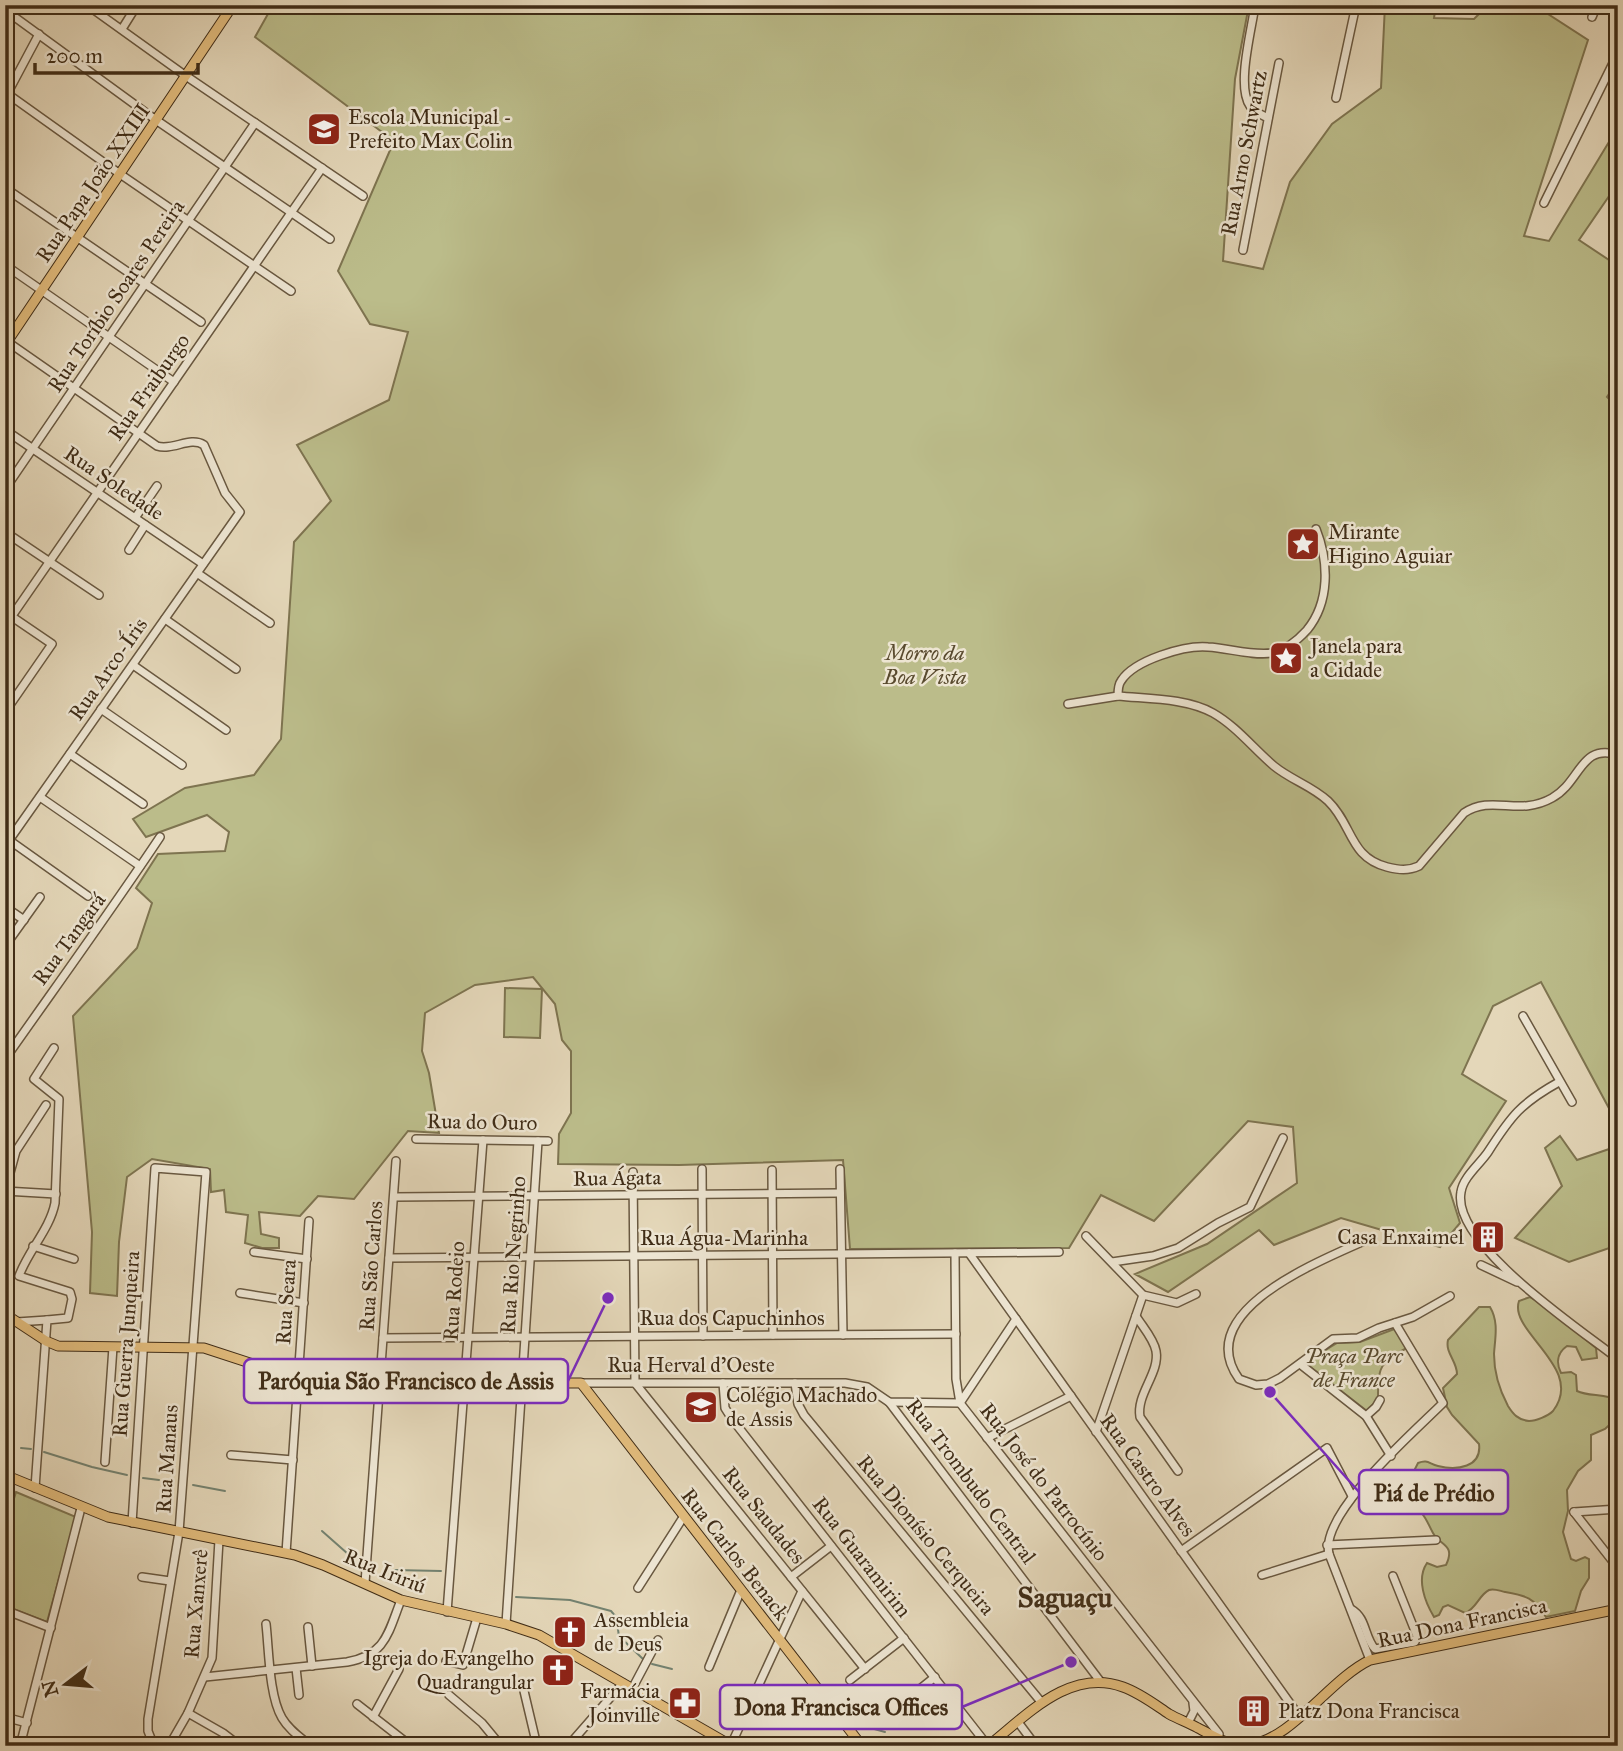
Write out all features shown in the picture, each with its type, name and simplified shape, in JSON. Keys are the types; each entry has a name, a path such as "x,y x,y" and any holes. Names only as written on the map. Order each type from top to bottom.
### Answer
{"main road":[{"name":"Rua Papa João XXIII","path":"6,342 233,5"},
{"path":"5,1314 46,1341"},
{"name":"Rua Herval d'Oeste","path":"46,1341 65,1347 193,1347 221,1352 298,1378 328,1383 581,1383"},
{"name":"Rua Carlos Benack","path":"581,1383 862,1746"},
{"name":"Rua Iririú","path":"5,1475 81,1508 132,1523 286,1553 323,1564 401,1600 506,1624 539,1635 732,1746"},
{"name":"Rua Dona Francisca","path":"1100,1681 1123,1687 1223,1741 1234,1745 1256,1744 1270,1739 1353,1670 1370,1660 1618,1609"},
{"path":"988,1746 1042,1703 1074,1685 1100,1681"}],"street":[{"path":"87,5 363,196"},
{"path":"122,29 137,5"},
{"path":"215,5 227,14"},
{"path":"1255,5 1245,75 1245,96 1251,107 1268,118"},
{"path":"1336,98 1356,5"},
{"path":"1592,17 1597,5"},
{"path":"5,10 156,120 330,239"},
{"path":"38,34 6,94 292,291"},
{"path":"1544,203 1618,52"},
{"name":"Rua Arno Schwartz","path":"1243,250 1279,63"},
{"name":"Rua Toríbio Soares Pereira","path":"5,489 255,123"},
{"name":"Rua Fraiburgo","path":"5,626 8,614 50,562 322,168"},
{"path":"5,188 201,321"},
{"path":"5,265 174,382"},
{"path":"6,342 138,434"},
{"name":"Rua Soledade","path":"5,430 203,564"},
{"name":"Rua Arco-Íris","path":"7,843 240,512 225,493 204,445 196,442 164,448 138,434"},
{"path":"135,518 157,486"},
{"path":"129,550 145,525"},
{"path":"1118,696 1121,680 1127,674 1148,660 1171,652 1206,646 1271,653 1295,642 1313,623 1324,594 1323,548 1316,530"},
{"path":"5,532 99,595"},
{"path":"197,573 270,623"},
{"path":"5,712 52,644 8,614"},
{"path":"165,619 236,669"},
{"path":"133,665 226,730"},
{"path":"1068,704 1118,696 1180,703 1213,713 1234,728 1281,771 1310,787 1329,802 1339,813 1361,853 1378,864 1397,870 1419,866 1464,813 1473,807 1482,805 1521,808 1536,805 1568,787 1590,756 1604,751 1618,755"},
{"path":"101,709 181,765"},
{"path":"70,754 143,804"},
{"path":"40,797 140,866"},
{"name":"Rua Tangará","path":"5,1059 90,936 114,907 160,837"},
{"path":"7,843 88,896"},
{"path":"5,946 40,897"},
{"path":"5,907 24,920"},
{"path":"1523,1016 1572,1102"},
{"path":"17,1322 68,1318 72,1295 19,1276 52,1214 56,1194 59,1099 34,1079 54,1048"},
{"path":"1559,1082 1516,1111 1461,1189 1463,1211 1476,1237 1493,1258 1524,1286 1618,1359"},
{"path":"46,1105 16,1151 5,1191 56,1194"},
{"path":"1112,1262 1178,1248 1250,1207 1283,1138"},
{"name":"Rua do Ouro","path":"416,1139 548,1140"},
{"name":"Rua Rodeio","path":"447,1612 483,1140"},
{"name":"Rua Rio Negrinho","path":"506,1624 538,1141"},
{"name":"Rua São Carlos","path":"365,1584 396,1161"},
{"name":"Rua Manaus","path":"154,1746 148,1731 148,1719 178,1532 206,1172 155,1168"},
{"name":"Rua Guerra Junqueira","path":"132,1523 155,1168"},
{"path":"702,1169 703,1336"},
{"path":"840,1169 843,1335"},
{"path":"772,1170 773,1335"},
{"path":"633,1172 635,1383"},
{"name":"Rua Ágata","path":"394,1197 840,1193"},
{"name":"Rua Seara","path":"286,1553 309,1221"},
{"path":"1086,1236 1143,1295 1177,1303 1196,1294"},
{"path":"1373,1237 1286,1280 1247,1308 1230,1334 1229,1350 1236,1375 1243,1382 1268,1384 1333,1339 1358,1338 1419,1314 1450,1296"},
{"path":"33,1246 74,1259"},
{"path":"254,1252 307,1259"},
{"name":"Rua Água-Marinha","path":"389,1258 1059,1252"},
{"name":"Rua José do Patrocínio","path":"954,1253 956,1379 960,1403 1223,1741"},
{"name":"Rua Castro Alves","path":"970,1253 1299,1716"},
{"path":"1481,1265 1524,1286"},
{"path":"240,1293 304,1303"},
{"path":"1097,1432 1143,1295"},
{"path":"1136,1316 1157,1354 1139,1406 1140,1417 1178,1471"},
{"path":"960,1403 1016,1319"},
{"path":"35,1488 47,1320"},
{"path":"1370,1660 1329,1554 1327,1545 1330,1531 1352,1496 1443,1402 1395,1323"},
{"name":"Rua dos Capuchinhos","path":"383,1338 956,1334"},
{"path":"106,1462 113,1347"},
{"path":"1300,1364 1366,1416 1391,1456"},
{"name":"Rua Herval d'Oeste","path":"581,1383 857,1384 875,1391 889,1402 960,1403"},
{"name":"Rua Saudades","path":"635,1383 864,1669"},
{"name":"Rua Guaramirim","path":"723,1383 725,1408 732,1419 988,1746"},
{"name":"Rua Dionísio Cerqueira","path":"795,1383 798,1404 804,1415 1042,1703"},
{"path":"987,1438 1071,1396"},
{"path":"1366,1416 1380,1400"},
{"name":"Rua Trombudo Central","path":"889,1402 1100,1681"},
{"path":"1181,1551 1327,1448 1352,1496"},
{"path":"231,1455 293,1460"},
{"path":"20,1746 81,1508"},
{"path":"1618,1510 1574,1513 1618,1568"},
{"path":"638,1588 684,1516"},
{"name":"Rua Xanxerê","path":"170,1746 205,1677 214,1647 219,1540"},
{"path":"1327,1545 1436,1540"},
{"path":"791,1577 831,1546"},
{"path":"1262,1575 1329,1554"},
{"path":"1350,1609 1361,1616 1370,1643 1375,1649 1415,1642 1417,1636 1393,1576"},
{"path":"142,1577 170,1581"},
{"path":"709,1667 741,1590"},
{"path":"732,1746 802,1591"},
{"path":"205,1677 355,1661 374,1653 385,1640 401,1600"},
{"path":"5,1609 51,1628"},
{"path":"446,1661 463,1665 477,1618"},
{"path":"266,1624 280,1714 289,1727 310,1746"},
{"path":"308,1627 312,1666"},
{"path":"850,1680 904,1638"},
{"path":"632,1689 658,1640"},
{"path":"296,1668 299,1695"},
{"path":"373,1717 399,1669"},
{"path":"880,1721 935,1677"},
{"path":"569,1745 623,1684"},
{"path":"524,1691 537,1746"},
{"path":"449,1695 482,1723 501,1746"},
{"path":"1189,1721 1194,1711 1192,1702"},
{"path":"357,1704 411,1746"},
{"path":"188,1713 223,1732 240,1746"},
{"path":"5,1717 27,1723"},
{"path":"1018,1722 1037,1746"}],"green space":[{"name":"Morro da Boa Vista","path":"273,5 1249,5 1235,79 1223,261 1263,269 1290,182 1332,124 1381,88 1385,5 1436,5 1434,18 1474,19 1488,5 1534,5 1588,40 1524,236 1549,241 1618,127 1618,183 1579,240 1618,266 1618,381 1607,397 1618,408 1618,1125 1541,982 1493,1006 1462,1074 1506,1101 1449,1188 1460,1223 1440,1247 1341,1218 1274,1245 1259,1230 1168,1292 1135,1274 1207,1244 1297,1183 1293,1127 1248,1121 1154,1221 1101,1195 1069,1248 850,1249 843,1160 679,1165 558,1164 559,1134 571,1113 571,1051 562,1040 555,1004 533,977 475,985 425,1013 422,1051 429,1073 439,1133 408,1131 354,1199 318,1196 300,1216 259,1212 261,1234 279,1238 279,1248 262,1248 245,1243 248,1215 226,1212 224,1190 211,1192 210,1169 152,1159 127,1177 119,1242 117,1296 90,1293 92,1232 73,1016 137,948 152,903 136,888 158,854 225,851 229,832 207,815 146,837 133,819 185,788 254,775 281,739 294,542 331,501 297,445 389,400 408,332 370,324 338,271 394,141 255,37"},
{"path":"505,988 542,989 540,1038 504,1037"},
{"path":"1560,1136 1577,1160 1618,1146 1618,1245 1569,1262 1515,1238 1562,1186 1545,1148"},
{"path":"1530,1297 1596,1348 1597,1358 1582,1360 1576,1347 1567,1346 1558,1358 1561,1373 1571,1372 1576,1375 1577,1391 1618,1401 1618,1417 1605,1429 1591,1435 1591,1460 1578,1471 1567,1490 1568,1511 1563,1532 1571,1559 1589,1559 1589,1578 1581,1591 1575,1611 1546,1617 1529,1598 1493,1589 1486,1592 1465,1613 1448,1605 1434,1617 1425,1598 1422,1576 1427,1563 1437,1567 1446,1565 1449,1558 1448,1549 1436,1537 1418,1510 1404,1503 1375,1502 1372,1488 1379,1482 1399,1486 1421,1462 1453,1468 1467,1466 1477,1458 1479,1444 1452,1415 1447,1407 1443,1388 1457,1374 1448,1349 1448,1340 1479,1307 1490,1307 1495,1318 1495,1368 1510,1409 1519,1418 1529,1421 1542,1418 1553,1411 1561,1395 1560,1380 1554,1365 1524,1325 1519,1313 1519,1301"},
{"name":"Praça Parc de France","path":"1397,1328 1409,1347 1382,1367 1378,1399 1367,1411 1309,1366 1311,1359 1337,1343 1360,1342"},
{"path":"16,1492 76,1517 47,1622 5,1606 5,1514 9,1515"}],"waterway":[{"path":"1615,1034 1618,1040"},
{"path":"1611,1057 1617,1054"},
{"path":"21,1448 31,1449"},
{"path":"44,1452 127,1475"},
{"path":"143,1478 159,1480"},
{"path":"193,1485 225,1491"},
{"path":"322,1531 348,1554"},
{"path":"394,1570 441,1571"},
{"path":"516,1597 570,1600 611,1611 616,1617 619,1636 644,1660"},
{"path":"652,1664 672,1669"},
{"path":"777,1707 840,1726"},
{"path":"860,1725 885,1732"}],"place":[{"name":"Escola Municipal - Prefeito Max Colin","path":"324,129"},
{"name":"Mirante Higino Aguiar","path":"1303,544"},
{"name":"Janela para a Cidade","path":"1286,658"},
{"name":"Casa Enxaimel","path":"1488,1237"},
{"name":"Paróquia São Francisco de Assis","path":"608,1298"},
{"name":"Piá de Prédio","path":"1270,1392"},
{"name":"Colégio Machado de Assis","path":"701,1407"},
{"name":"Assembleia de Deus","path":"570,1632"},
{"name":"Dona Francisca Offices","path":"1071,1662"},
{"name":"Igreja do Evangelho Quadrangular","path":"558,1670"},
{"name":"Farmácia Joinville","path":"685,1703"},
{"name":"Platz Dona Francisca","path":"1254,1711"}],"district":[{"name":"Saguaçu","path":"1065,1597"}]}
